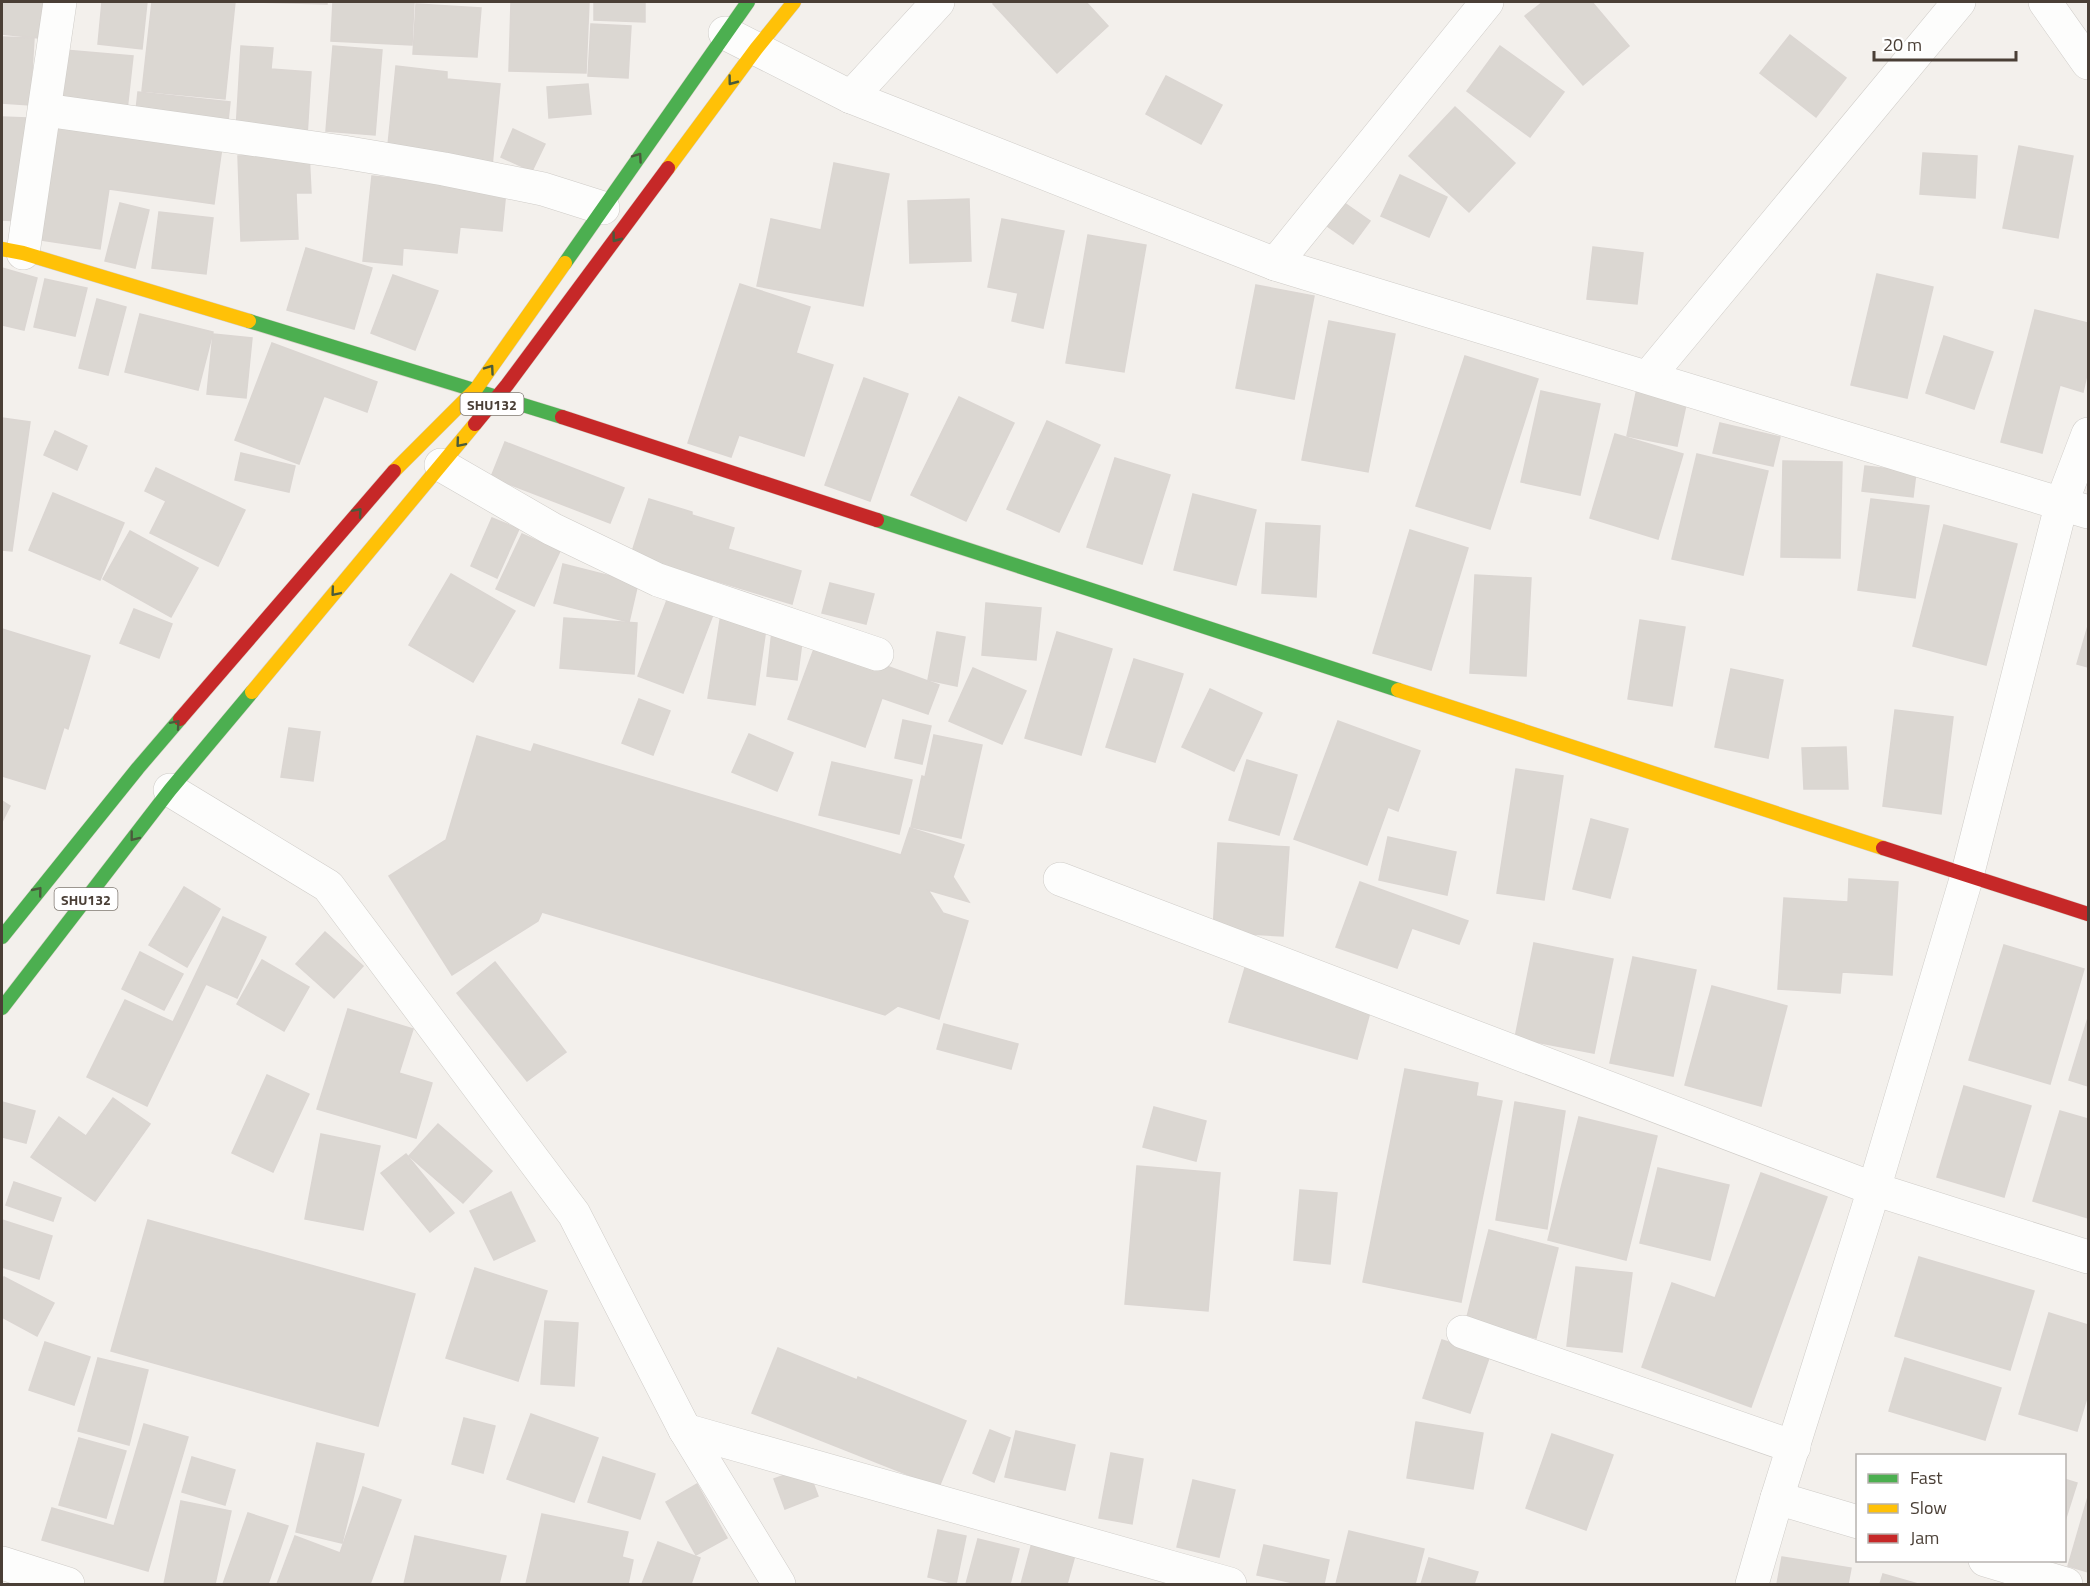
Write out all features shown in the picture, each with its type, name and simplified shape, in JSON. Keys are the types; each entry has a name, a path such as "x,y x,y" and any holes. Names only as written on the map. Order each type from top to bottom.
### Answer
{"main road":[{"name":"SHU132","path":"2,937 138,768 397,467 476,389 748,2"},
{"name":"SHU132","path":"2,1008 170,790 499,396 756,49 794,2"},
{"path":"12,251 499,396 2088,914"}],"street":[{"path":"12,251 45,110 60,2"},
{"path":"851,97 938,2"},
{"path":"1275,264 1487,2"},
{"path":"1648,377 1959,2"},
{"path":"2045,2 2088,63"},
{"path":"725,33 851,97 1275,264 2075,507"},
{"path":"45,110 422,165 543,189 603,208"},
{"path":"1752,1584 1874,1189 2075,507 2088,434"},
{"path":"441,465 552,529 658,580 877,654"},
{"path":"170,790 328,886 574,1214 685,1430 779,1584"},
{"path":"1060,879 1874,1189 2088,1257"},
{"path":"1463,1332 1794,1447"},
{"path":"685,1430 1230,1584"},
{"path":"1777,1498 1856,1522"},
{"path":"1992,1562 2066,1584"},
{"path":"2,1563 68,1584"}],"building":[{"path":"2,2 43,2 38,38 2,34"},
{"path":"102,2 147,2 142,49 98,44"},
{"path":"152,2 235,2 225,99 142,91"},
{"path":"252,2 327,2 327,4"},
{"path":"333,2 414,2 412,45 331,41"},
{"path":"511,2 589,2 586,73 509,71"},
{"path":"594,2 645,2 645,22 594,20"},
{"path":"996,2 1086,2 1108,26 1057,73 993,4"},
{"path":"1543,2 1592,2 1629,46 1583,85 1525,16"},
{"path":"416,4 481,8 477,57 413,54"},
{"path":"591,24 631,26 628,78 588,76"},
{"path":"1790,35 1846,78 1816,117 1760,73"},
{"path":"2,37 34,38 30,105 2,103"},
{"path":"241,46 273,48 271,69 311,72 307,136 236,131"},
{"path":"333,46 382,50 375,135 326,131"},
{"path":"1500,46 1564,92 1530,137 1467,91"},
{"path":"64,50 133,56 127,110 59,103"},
{"path":"396,66 447,72 447,79 500,84 492,166 387,155"},
{"path":"1166,76 1222,105 1201,144 1146,114"},
{"path":"588,84 591,114 549,118 547,87"},
{"path":"138,92 230,102 227,130 135,120"},
{"path":"1455,107 1515,163 1469,212 1409,156"},
{"path":"2,117 27,118 21,221 2,220"},
{"path":"52,123 222,147 214,204 109,189 100,249 35,239"},
{"path":"513,129 545,144 532,171 501,157"},
{"path":"2019,146 2073,156 2058,238 2003,228"},
{"path":"309,153 311,193 296,193 298,239 241,241 238,156"},
{"path":"1923,153 1977,156 1975,198 1920,194"},
{"path":"834,163 889,174 863,306 757,286 771,219 821,230"},
{"path":"1400,175 1447,197 1429,237 1381,216"},
{"path":"372,176 506,190 502,231 460,227 457,253 403,248 402,265 363,261"},
{"path":"1333,195 1370,221 1353,244 1317,219"},
{"path":"969,199 971,261 910,263 908,201"},
{"path":"120,203 149,210 135,268 105,261"},
{"path":"159,212 213,218 206,274 152,268"},
{"path":"1002,219 1064,231 1043,328 1012,321 1018,293 988,287"},
{"path":"1088,235 1146,245 1124,372 1066,363"},
{"path":"1593,247 1643,253 1637,304 1587,299"},
{"path":"306,248 372,268 354,329 287,310"},
{"path":"2,268 37,278 24,330 2,325"},
{"path":"1877,274 1933,287 1907,398 1851,385"},
{"path":"393,275 438,291 415,350 371,333"},
{"path":"45,279 87,288 75,336 34,327"},
{"path":"740,284 810,307 796,353 833,365 804,456 739,435 731,457 688,443"},
{"path":"1256,285 1314,296 1294,399 1236,388"},
{"path":"97,299 126,307 108,375 79,368"},
{"path":"2035,310 2088,323 2088,370 2083,392 2060,385 2042,453 2001,442"},
{"path":"140,314 213,332 198,390 125,372"},
{"path":"1329,321 1395,334 1368,472 1302,460"},
{"path":"213,334 252,338 246,398 207,394"},
{"path":"1944,336 1993,352 1974,409 1926,393"},
{"path":"272,343 377,382 367,412 324,396 299,464 235,440"},
{"path":"1465,356 1538,379 1490,529 1416,506"},
{"path":"864,378 908,394 870,501 825,485"},
{"path":"1637,389 1687,400 1677,446 1627,436"},
{"path":"1541,391 1600,404 1580,495 1521,482"},
{"path":"959,397 1014,423 966,521 911,495"},
{"path":"2,418 30,422 12,551 2,550"},
{"path":"1047,421 1100,445 1059,532 1007,509"},
{"path":"1720,423 1780,437 1773,466 1713,453"},
{"path":"55,431 87,446 77,470 44,455"},
{"path":"1615,434 1683,454 1658,539 1590,518"},
{"path":"505,442 624,488 610,523 491,477"},
{"path":"241,453 295,466 289,492 235,480"},
{"path":"1697,454 1768,471 1743,575 1672,559"},
{"path":"1115,458 1170,475 1142,564 1087,547"},
{"path":"1783,461 1842,462 1840,558 1781,557"},
{"path":"1865,466 1916,472 1913,497 1862,491"},
{"path":"156,468 245,510 218,566 150,533 166,501 145,491"},
{"path":"53,493 124,523 100,580 29,550"},
{"path":"1193,494 1256,510 1236,585 1174,570"},
{"path":"649,499 734,528 728,549 801,571 792,604 631,555"},
{"path":"1871,499 1929,506 1915,598 1858,590"},
{"path":"492,518 519,529 497,578 471,566"},
{"path":"1266,523 1320,526 1316,597 1262,593"},
{"path":"1944,525 2017,544 1986,665 1913,646"},
{"path":"1410,530 1468,548 1431,670 1373,653"},
{"path":"130,531 198,568 171,617 103,579"},
{"path":"522,534 560,551 534,606 496,589"},
{"path":"563,564 638,583 629,622 554,603"},
{"path":"451,574 515,611 473,682 409,645"},
{"path":"1475,575 1531,578 1526,676 1470,673"},
{"path":"830,583 874,594 866,624 822,613"},
{"path":"669,595 714,612 683,693 638,676"},
{"path":"986,603 1041,608 1036,660 982,655"},
{"path":"134,609 172,624 159,658 120,643"},
{"path":"721,614 767,621 755,705 708,698"},
{"path":"564,618 637,623 634,674 560,668"},
{"path":"1640,620 1685,627 1672,706 1628,699"},
{"path":"2088,626 2088,667 2077,664"},
{"path":"2,629 90,656 68,729 64,727 45,789 2,776"},
{"path":"772,631 803,634 797,680 767,676"},
{"path":"937,632 965,637 957,686 928,680"},
{"path":"1057,632 1112,649 1081,755 1025,738"},
{"path":"817,641 939,685 928,714 882,698 865,747 788,719"},
{"path":"1134,659 1183,674 1155,762 1106,747"},
{"path":"973,668 1026,691 1002,744 949,721"},
{"path":"1731,669 1783,680 1768,758 1715,747"},
{"path":"1210,689 1262,713 1234,771 1182,747"},
{"path":"639,699 670,711 653,755 622,743"},
{"path":"1895,710 1953,717 1941,814 1883,806"},
{"path":"903,720 931,726 922,764 895,758"},
{"path":"1338,721 1420,751 1398,811 1388,807 1367,865 1294,839"},
{"path":"289,728 320,732 313,781 281,777"},
{"path":"749,734 793,753 777,791 732,772"},
{"path":"934,735 982,745 961,838 911,827"},
{"path":"477,736 531,752 534,744 901,855 910,828 964,845 953,877 969,902 928,890 943,913 968,921 939,1019 898,1006 885,1015 542,912 538,921 452,975 389,876 446,840"},
{"path":"1846,747 1848,789 1804,789 1802,748"},
{"path":"1247,760 1297,775 1279,835 1229,820"},
{"path":"832,762 912,780 899,834 819,815"},
{"path":"1516,769 1563,776 1544,900 1497,893"},
{"path":"2,801 10,806 2,822"},
{"path":"1591,819 1628,829 1610,898 1573,889"},
{"path":"1388,837 1456,852 1447,895 1379,880"},
{"path":"1218,843 1289,847 1283,936 1213,932"},
{"path":"1849,879 1898,882 1892,975 1842,972 1840,993 1778,989 1784,898 1848,902"},
{"path":"1360,882 1468,921 1459,944 1412,928 1397,968 1336,947"},
{"path":"184,887 220,909 187,967 149,945"},
{"path":"223,917 266,937 237,998 206,984 147,1106 87,1077 125,1000 173,1022"},
{"path":"325,932 363,966 334,998 296,964"},
{"path":"1534,943 1613,959 1594,1053 1515,1038"},
{"path":"2004,945 2084,969 2050,1084 1969,1060"},
{"path":"140,952 183,974 164,1010 122,989"},
{"path":"1633,957 1696,970 1673,1076 1610,1063"},
{"path":"262,960 309,987 284,1031 237,1004"},
{"path":"495,962 566,1052 527,1081 457,993"},
{"path":"1245,968 1372,1005 1357,1059 1229,1022"},
{"path":"1712,986 1787,1006 1761,1106 1685,1085"},
{"path":"348,1009 413,1029 399,1073 432,1083 416,1138 317,1109"},
{"path":"2088,1018 2088,1086 2069,1080"},
{"path":"944,1024 1018,1044 1011,1069 937,1049"},
{"path":"1405,1069 1478,1083 1476,1096 1502,1101 1461,1302 1363,1282"},
{"path":"267,1075 309,1094 273,1172 232,1153"},
{"path":"1964,1086 2031,1106 2004,1197 1937,1177"},
{"path":"113,1098 150,1124 95,1201 31,1157 59,1117 86,1136"},
{"path":"2,1102 35,1111 26,1143 2,1137"},
{"path":"1515,1102 1565,1111 1547,1229 1496,1220"},
{"path":"1154,1107 1206,1121 1196,1161 1143,1147"},
{"path":"2060,1111 2088,1119 2088,1218 2033,1201"},
{"path":"1579,1117 1657,1136 1626,1260 1548,1240"},
{"path":"438,1124 492,1171 463,1203 409,1156"},
{"path":"321,1134 380,1146 363,1230 305,1219"},
{"path":"406,1154 454,1213 430,1232 381,1173"},
{"path":"1137,1166 1220,1173 1208,1311 1125,1304"},
{"path":"1658,1168 1729,1185 1710,1260 1640,1243"},
{"path":"1761,1173 1827,1197 1751,1407 1642,1367 1672,1283 1715,1298"},
{"path":"14,1182 61,1198 53,1221 6,1205"},
{"path":"1300,1190 1337,1193 1330,1264 1294,1260"},
{"path":"511,1192 535,1241 494,1260 470,1211"},
{"path":"2,1220 52,1236 39,1279 2,1267"},
{"path":"148,1220 415,1294 378,1426 111,1351"},
{"path":"1489,1230 1558,1248 1536,1338 1466,1321"},
{"path":"1919,1257 2034,1291 2010,1370 1895,1336"},
{"path":"1576,1267 1632,1273 1622,1352 1567,1346"},
{"path":"475,1268 547,1291 518,1381 446,1358"},
{"path":"4,1277 54,1303 37,1336 2,1317"},
{"path":"2049,1313 2088,1325 2088,1394 2077,1431 2019,1414"},
{"path":"545,1321 578,1323 574,1386 541,1384"},
{"path":"1442,1340 1490,1355 1470,1413 1423,1398"},
{"path":"45,1342 90,1357 74,1405 29,1390"},
{"path":"778,1348 857,1380 858,1377 966,1421 939,1487 752,1413"},
{"path":"98,1358 148,1370 129,1445 78,1431"},
{"path":"1905,1358 2001,1388 1985,1440 1889,1411"},
{"path":"531,1414 598,1438 574,1502 507,1479"},
{"path":"464,1418 495,1426 483,1473 452,1464"},
{"path":"1416,1422 1483,1433 1473,1489 1407,1478"},
{"path":"144,1424 188,1437 148,1571 42,1540 52,1508 114,1526"},
{"path":"990,1430 1010,1438 994,1482 973,1473"},
{"path":"1016,1431 1075,1445 1065,1490 1005,1477"},
{"path":"1552,1434 1613,1455 1586,1530 1526,1508"},
{"path":"79,1438 126,1451 106,1518 59,1505"},
{"path":"317,1443 364,1454 342,1543 296,1532"},
{"path":"1111,1453 1143,1459 1132,1524 1099,1518"},
{"path":"192,1457 235,1470 225,1505 182,1492"},
{"path":"603,1457 655,1474 640,1519 588,1502"},
{"path":"807,1467 818,1496 785,1509 774,1479"},
{"path":"1193,1480 1235,1490 1219,1557 1177,1547"},
{"path":"2066,1480 2077,1483 2066,1518"},
{"path":"697,1484 727,1538 696,1555 666,1502"},
{"path":"363,1487 401,1500 370,1584 277,1584 295,1536 340,1553"},
{"path":"2088,1497 2088,1572 2068,1566"},
{"path":"181,1501 231,1511 215,1584 164,1584"},
{"path":"248,1513 288,1526 268,1584 223,1584"},
{"path":"542,1514 628,1532 622,1557 633,1560 628,1584 526,1584"},
{"path":"938,1530 966,1536 956,1584 928,1577"},
{"path":"1349,1531 1424,1549 1415,1584 1336,1584"},
{"path":"415,1536 506,1556 499,1584 404,1584"},
{"path":"978,1539 1019,1549 1010,1584 966,1584"},
{"path":"658,1542 700,1558 691,1584 642,1584"},
{"path":"1032,1543 1075,1555 1067,1584 1021,1584"},
{"path":"1264,1545 1329,1560 1324,1584 1298,1584 1257,1575"},
{"path":"1782,1557 1851,1568 1848,1584 1777,1584"},
{"path":"1429,1558 1478,1572 1474,1584 1421,1584"},
{"path":"1883,1574 1918,1584 1880,1584"}],"traffic: fast":[{"path":"565,263 748,2"},
{"path":"249,321 562,417"},
{"path":"877,520 1398,690"},
{"path":"2,1008 170,790 252,692"},
{"path":"2,937 180,719"}],"traffic: slow":[{"path":"668,168 756,49 794,2"},
{"path":"2,249 23,253 249,321"},
{"path":"394,471 476,389 565,263"},
{"path":"252,692 475,424"},
{"path":"1398,690 1883,848"}],"traffic: jam":[{"path":"475,424 507,385 668,168"},
{"path":"562,417 877,520"},
{"path":"180,719 394,471"},
{"path":"1883,848 2088,914"}]}
